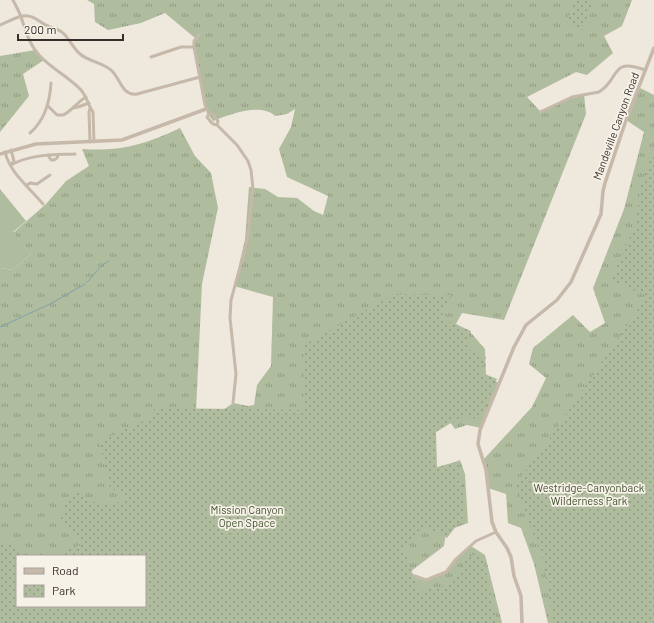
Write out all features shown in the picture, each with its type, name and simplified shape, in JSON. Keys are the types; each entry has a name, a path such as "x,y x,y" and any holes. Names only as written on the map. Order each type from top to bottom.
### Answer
{"street":[{"path":"13,0 21,16 30,42 37,53 72,81 86,97 90,108 89,112 92,142"},
{"path":"0,25 21,16 31,16 62,32 80,54 110,69 116,75 124,90 130,94 138,94 200,77"},
{"path":"199,35 194,41 194,47 208,117 214,125 217,125 237,145 248,161 252,178 253,189 247,242 230,300 230,318 236,374 233,403"},
{"path":"151,57 181,47 194,47"},
{"name":"Mandeville Canyon Road","path":"522,623 521,596 514,576 511,557 507,548 496,532 491,514 486,470 478,444 480,430 520,335 531,321 562,295 571,282 579,265 601,214 605,183 626,120 654,48"},
{"path":"540,112 577,96 603,90 622,67 630,65 645,70"},
{"path":"30,133 40,122 48,106 51,83"},
{"path":"48,106 60,116 68,113 76,103 86,97"},
{"path":"73,108 78,108 89,103"},
{"path":"90,108 93,112 94,121 92,142"},
{"path":"0,154 36,144 122,140 206,109"},
{"path":"208,117 212,114 218,121 217,125"},
{"path":"90,122 94,121"},
{"path":"11,150 14,161 11,164"},
{"path":"5,152 8,162 11,164 14,172 32,190 43,204"},
{"path":"11,164 48,155 76,154"},
{"path":"48,155 51,160 57,158 58,155"},
{"path":"32,190 35,188 36,184 50,175"},
{"path":"27,185 30,183 36,184"},
{"path":"415,576 426,580 446,572 456,559 476,541 496,532"}],"green space":[{"path":"87,0 632,0 622,26 604,36 613,53 587,75 576,72 527,97 541,112 572,97 584,94 586,114 504,320 462,313 456,324 472,334 485,349 486,377 499,383 481,428 467,425 455,429 450,422 435,430 429,457 439,469 460,460 465,474 468,523 446,531 444,546 410,572 422,580 446,572 456,559 471,546 485,555 502,623 0,623 0,268 13,270 31,254 13,233 46,204 66,181 89,166 82,149 96,150 132,146 180,128 195,156 211,173 218,208 202,284 196,410 223,410 233,403 248,406 254,405 257,385 271,366 273,297 234,286 245,240 249,187 265,189 278,197 297,198 314,211 323,215 328,196 287,177 279,149 291,127 295,109 287,114 275,116 262,110 244,111 213,121 207,112 194,47 195,38 165,13 141,23 108,30 95,22 94,4"},
{"path":"575,0 594,0 582,30 566,24"},
{"path":"35,50 44,60 23,74 29,96 0,132 0,56"},
{"name":"Westridge-Canyonback Wilderness Park","path":"638,87 654,95 654,623 548,623 534,564 521,528 508,523 506,494 488,488 483,460 532,407 546,378 529,364 533,348 573,315 590,332 605,323 593,288 624,209 644,132 626,120"},
{"name":"Westridge-Canyonback Wilderness Park","path":"654,149 654,623 553,623 543,560 515,484 541,451 647,296 611,280 635,226 641,184"},
{"path":"0,189 26,221 13,232 31,254 13,270 0,268"},
{"name":"Mission Canyon Open Space","path":"394,294 451,295 440,320 453,323 471,331 467,349 486,357 480,372 497,379 481,419 461,417 436,432 437,467 459,461 466,513 447,538 426,527 403,548 419,591 443,586 459,571 464,561 478,552 483,558 497,623 0,623 0,540 29,555 16,555 16,607 146,607 146,555 63,555 63,552 83,544 60,522 65,504 79,492 88,501 113,505 129,496 110,488 99,441 157,415 153,408 303,410 304,345"}],"waterway":[{"path":"87,282 99,268 109,261"},
{"path":"0,327 50,304 85,284"}]}
